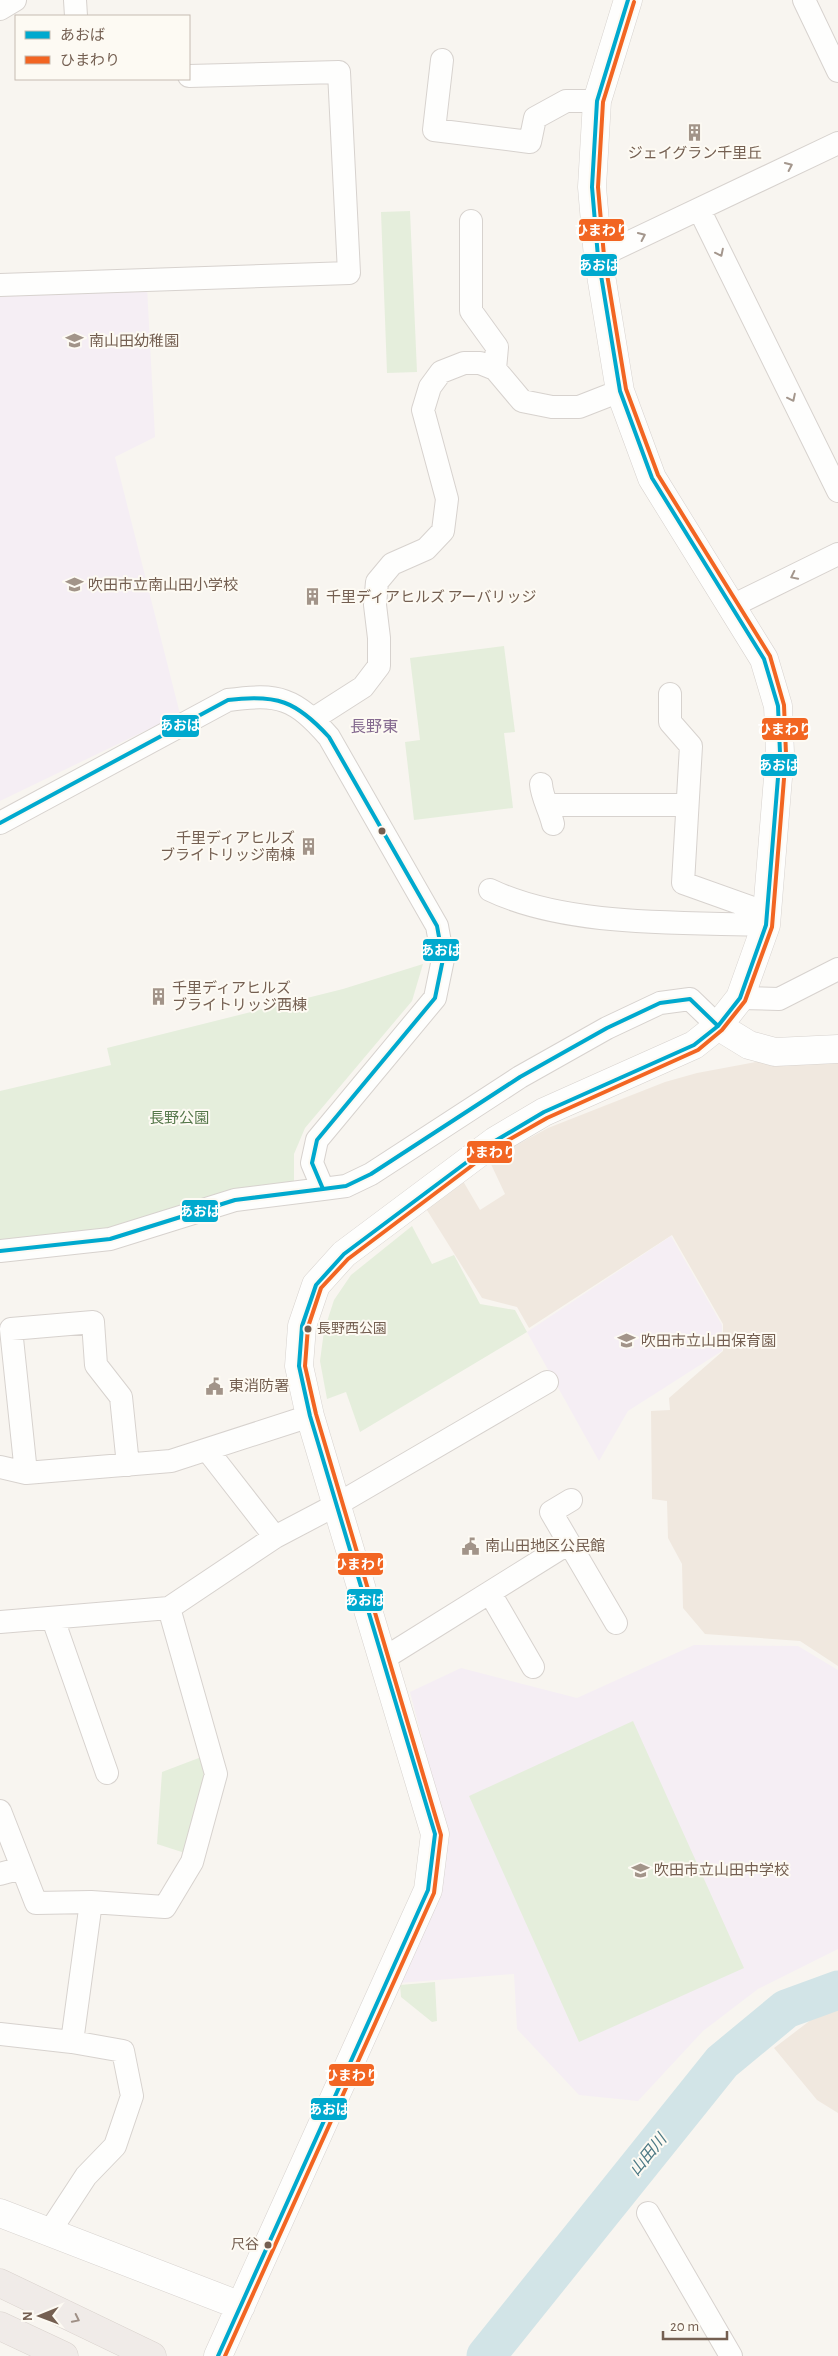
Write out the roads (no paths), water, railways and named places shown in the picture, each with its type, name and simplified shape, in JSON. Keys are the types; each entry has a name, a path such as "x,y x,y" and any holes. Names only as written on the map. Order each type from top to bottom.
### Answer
{"highway":[{"path":"0,2283 151,2356"},
{"path":"0,2326 64,2356"}],"street":[{"path":"0,9 15,0"},
{"path":"75,0 76,15"},
{"path":"218,2356 428,1890 435,1834 310,1416 299,1366 302,1326 316,1285 344,1254 495,1141 544,1112 694,1045 718,1026 740,998 767,919 780,753 778,706 764,659 652,478 620,391 598,257 592,187 597,101 628,0"},
{"path":"804,0 835,59"},
{"path":"442,60 434,130 530,142 536,118 566,101 597,101"},
{"path":"0,285 349,273 339,72 190,76"},
{"path":"598,257 838,143"},
{"path":"698,209 838,491"},
{"path":"471,221 471,310 498,347 495,369"},
{"path":"313,719 363,687 379,666 380,638 375,605 377,582 392,564 426,549 443,530 447,499 423,410 430,387 441,372 464,364 480,363 495,369 522,401 552,407 579,407 620,391"},
{"path":"732,606 838,554"},
{"path":"670,694 670,722 691,746 686,805 683,883 767,919"},
{"path":"0,823 228,700 259,696 290,701 313,719 328,737 437,926 443,959 434,998 318,1140 312,1163 323,1189"},
{"path":"547,804 686,805"},
{"path":"490,890 514,901 604,919 767,919"},
{"path":"740,998 778,1000 838,969"},
{"path":"0,1251 110,1239 235,1200 346,1186 371,1174 520,1077 607,1028 660,1003 690,999 718,1026 749,1045 775,1052 838,1049"},
{"path":"26,1473 11,1329 93,1322 96,1365 121,1397 128,1465"},
{"path":"0,1622 169,1608 275,1537 336,1505 547,1382"},
{"path":"0,1467 26,1473 171,1461 208,1451 310,1416"},
{"path":"208,1451 275,1537"},
{"path":"571,1500 551,1512 616,1623"},
{"path":"383,1659 569,1543"},
{"path":"490,1593 533,1667"},
{"path":"0,1811 36,1903 91,1902 165,1907 192,1862 216,1774 169,1608"},
{"path":"53,1619 107,1773"},
{"path":"0,1874 22,1868"},
{"path":"72,2042 91,1902"},
{"path":"0,2034 72,2042 123,2051 132,2096 115,2146 86,2176 50,2231"},
{"path":"0,2213 241,2306"},
{"path":"648,2213 731,2356"}],"waterway":[{"name":"山田川","path":"486,2356 722,2062 786,2009 838,1990"}],"place":[{"name":"ジェイグラン千里丘","path":"695,132"},
{"name":"南山田幼稚園","path":"75,341"},
{"name":"吹田市立南山田小学校","path":"74,585"},
{"name":"千里ディアヒルズ アーバリッジ","path":"312,597"},
{"name":"千里ディアヒルズ ブライトリッジ南棟","path":"309,847"},
{"name":"千里ディアヒルズ ブライトリッジ西棟","path":"158,997"},
{"name":"長野西公園","path":"308,1329"},
{"name":"吹田市立山田保育園","path":"627,1341"},
{"name":"東消防署","path":"215,1386"},
{"name":"南山田地区公民館","path":"471,1546"},
{"name":"吹田市立山田中学校","path":"640,1870"},
{"name":"尺谷","path":"268,2245"}],"district":[{"name":"長野東","path":"374,727"}],"park label":[{"name":"長野公園","path":"179,1118"}]}
